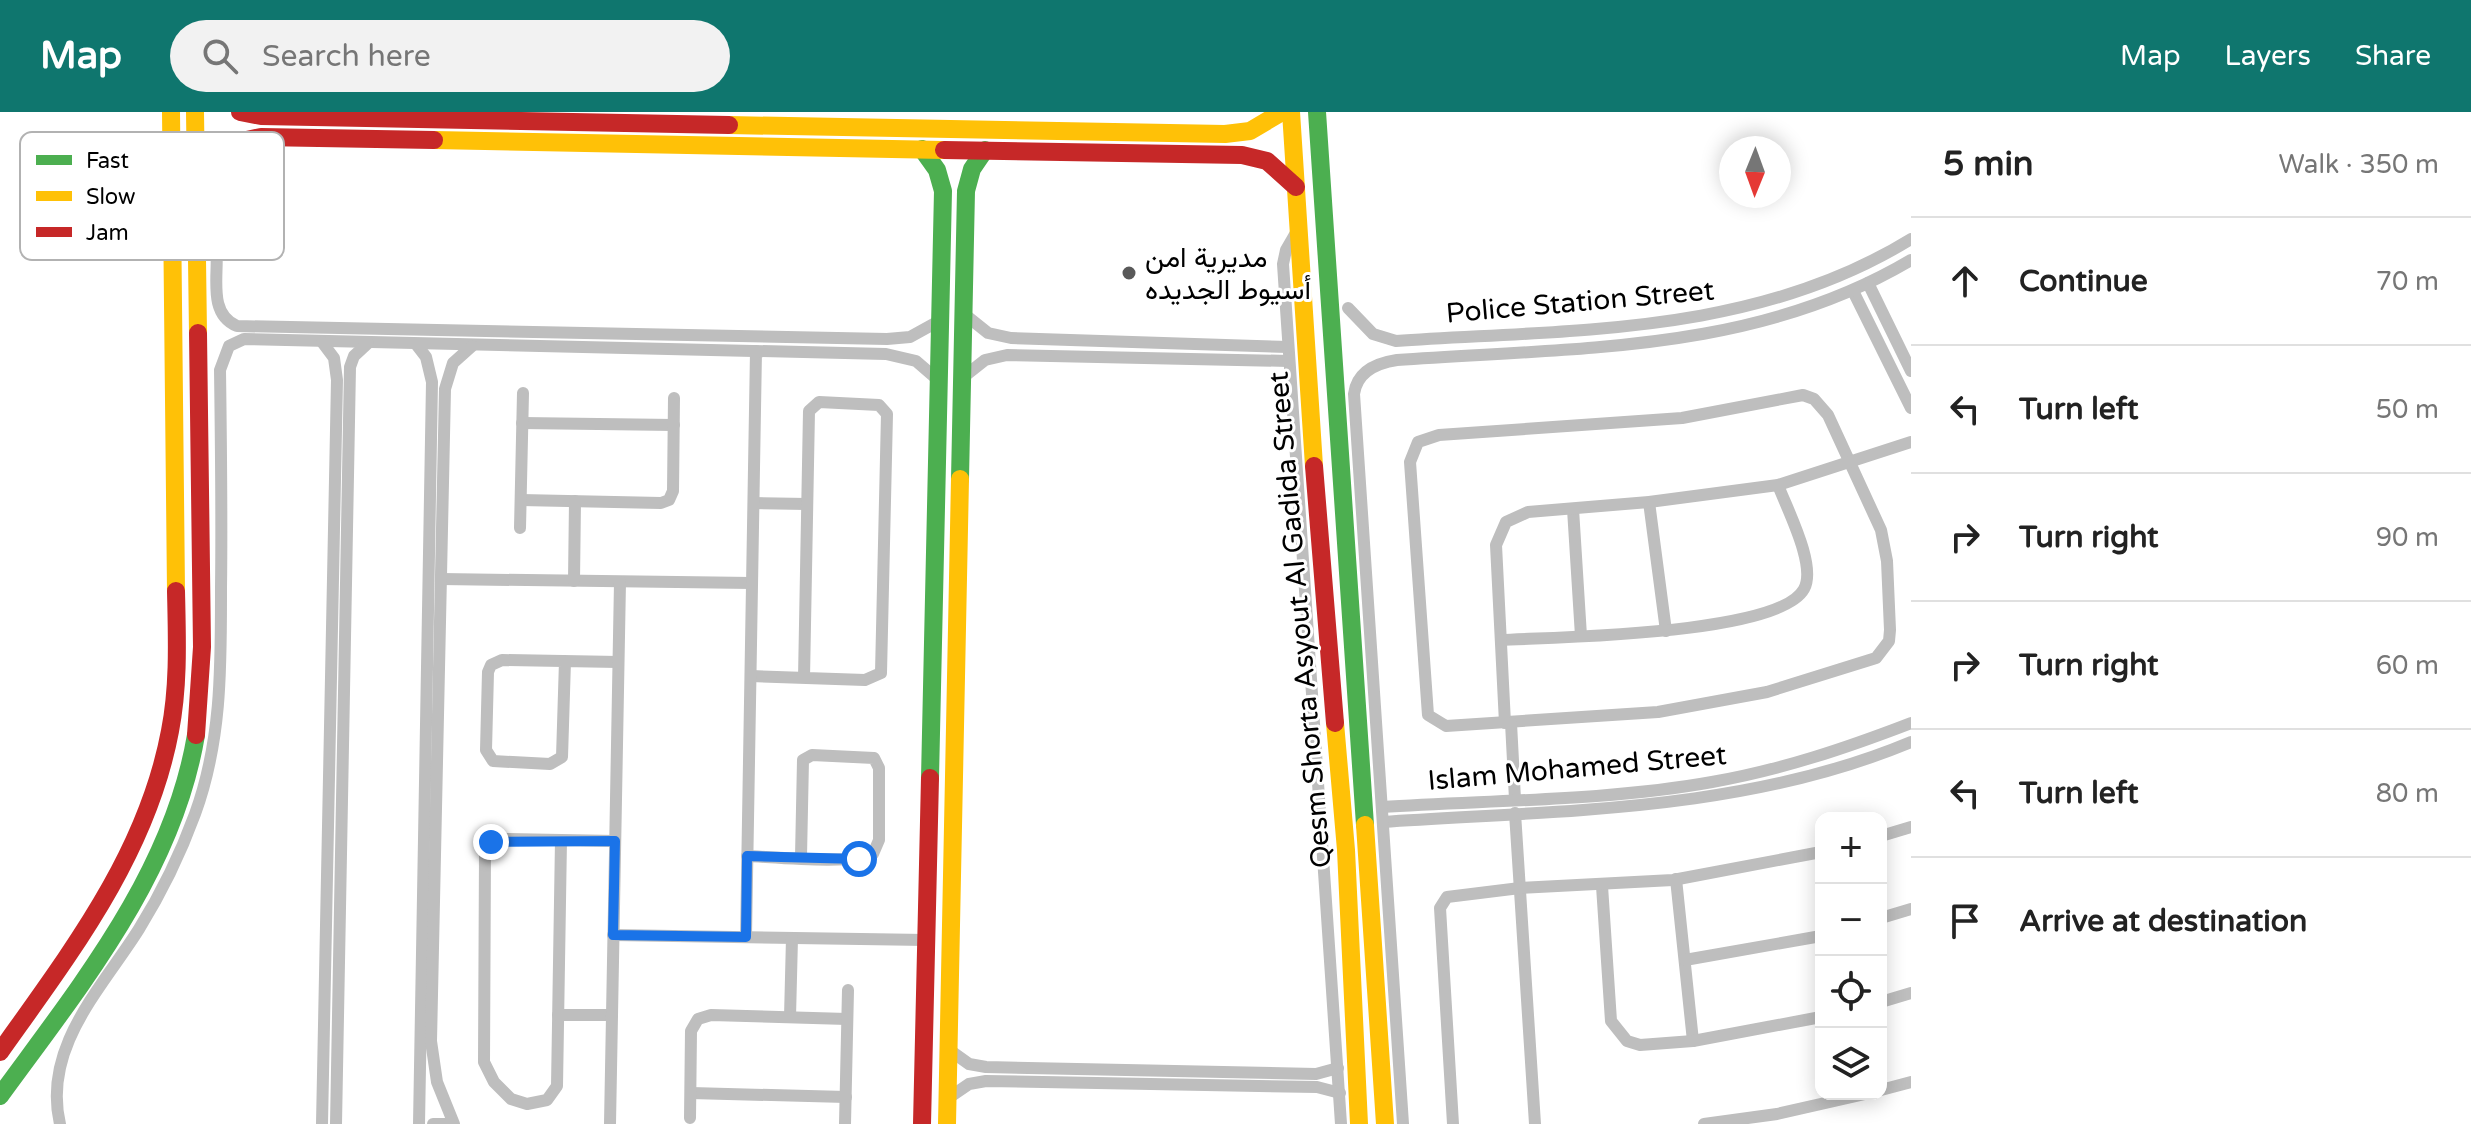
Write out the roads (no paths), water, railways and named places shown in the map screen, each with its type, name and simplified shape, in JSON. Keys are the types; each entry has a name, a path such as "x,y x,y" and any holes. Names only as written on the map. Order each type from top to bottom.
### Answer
{"main road":[{"path":"171,112 171,132"},
{"path":"195,112 195,132"},
{"path":"240,112 261,116 1225,134 1250,131 1282,112"},
{"name":"Qesm Shorta Asyout Al Gadida Street","path":"1291,112 1299,228 1295,370 1311,429 1305,465 1318,505 1351,927 1359,1124"},
{"name":"Qesm Shorta Asyout Al Gadida Street","path":"1317,112 1339,308 1348,428 1343,505 1361,640 1372,925 1385,1124"},
{"path":"733,125 733,146"},
{"path":"284,138 1242,155 1278,168 1296,187"},
{"path":"922,149 937,170 942,184 922,1124"},
{"path":"947,1124 959,381 966,184 985,150"},
{"path":"0,1052 114,887 139,840 155,799 168,749 175,697 177,511 174,260"},
{"path":"0,1096 101,967 153,866 179,800 193,750 201,698 198,260"},
{"path":"1311,429 1325,432 1348,428"},
{"path":"201,445 221,444"},
{"path":"1318,505 1343,505"},
{"path":"177,511 202,511"},
{"path":"935,539 957,540"},
{"path":"1351,927 1372,925"},
{"path":"926,974 949,973"}],"street":[{"path":"1299,228 1283,259 1288,347 1295,370 1305,465 1341,1124"},
{"name":"Police Station Street","path":"1339,308 1363,327 1396,341 1678,321 1790,296 1827,284 1911,239"},
{"path":"1894,250 1907,263"},
{"path":"217,260 218,307 225,319 244,333 322,342 896,355 916,361 938,380"},
{"name":"Police Station Street","path":"1348,428 1354,389 1364,372 1387,362 1716,334 1786,317 1853,291 1907,263"},
{"path":"1868,283 1911,371"},
{"path":"1853,291 1911,408"},
{"path":"962,311 988,333 1011,338 1288,347"},
{"path":"60,1124 58,1087 61,1062 72,1032 101,967 163,889 195,812 215,745 220,690 223,355 229,346 244,333 898,339 920,333 939,321"},
{"path":"592,334 592,348"},
{"path":"817,338 817,352"},
{"path":"322,342 334,358 337,380 336,1124"},
{"path":"322,1124 350,367 358,351 368,343"},
{"path":"416,344 426,357 432,382 441,579 431,1052 441,1094 453,1124 433,1124"},
{"path":"419,1124 422,849 436,515 446,380 453,363 473,345"},
{"path":"746,937 756,351"},
{"path":"959,381 985,360 1007,355 1295,370"},
{"path":"520,528 523,393"},
{"path":"1803,395 1822,406 1848,464 1878,522 1886,551 1889,641 1876,658 1736,699 1658,712 1446,726 1433,721 1425,709 1410,462 1418,442 1428,436 1682,418 1803,395"},
{"path":"521,500 661,503 669,500 673,491 674,398"},
{"path":"751,676 804,678 868,680 878,676 882,669 887,414 883,407 819,402 810,408 804,678"},
{"path":"522,423 674,425"},
{"path":"1348,428 1361,640 1382,807 1403,1124"},
{"path":"1515,799 1496,545 1499,532 1516,515 1778,485 1911,442"},
{"path":"1501,640 1666,631 1781,607 1795,600 1805,588 1807,563 1778,485"},
{"path":"574,581 575,501"},
{"path":"1649,502 1666,631"},
{"path":"754,503 807,504"},
{"path":"1573,509 1581,636"},
{"path":"441,579 752,583"},
{"path":"610,1124 620,582"},
{"path":"565,661 562,757 550,764 493,761 486,750 488,672 491,665 502,660 565,661 618,662"},
{"name":"Islam Mohamed Street","path":"1382,807 1671,788 1748,775 1816,757 1911,723"},
{"name":"Islam Mohamed Street","path":"1383,822 1664,804 1763,788 1848,766 1911,742"},
{"path":"747,856 864,859 877,850 879,768 874,758 812,755 803,760 801,857"},
{"path":"1593,793 1594,808"},
{"path":"1515,813 1535,1124"},
{"path":"1887,834 1911,827"},
{"path":"561,840 555,1091 547,1100 534,1104 511,1099 490,1075 481,1046 485,851 491,842 499,839 561,840 615,841"},
{"path":"422,849 436,849"},
{"path":"1453,1124 1441,904 1451,895 1676,879 1815,853"},
{"path":"1676,879 1693,1041"},
{"path":"1602,886 1609,1008 1618,1033 1640,1045 1693,1041 1815,1018"},
{"path":"1887,916 1911,909"},
{"path":"613,935 926,940"},
{"path":"1685,960 1815,937"},
{"path":"790,1017 792,938"},
{"path":"845,1124 848,990"},
{"path":"1887,1000 1911,993"},
{"path":"558,1015 612,1015"},
{"path":"690,1118 691,1031 698,1019 711,1015 847,1019"},
{"path":"948,1049 969,1064 986,1067 1316,1074 1338,1068"},
{"path":"947,1099 969,1084 986,1081 1317,1087 1340,1093"},
{"path":"1887,1088 1911,1082"},
{"path":"691,1093 846,1097"},
{"path":"1704,1124 1837,1100"}],"place":[{"name":"مديرية امن أسيوط الجديده","path":"1129,273"}]}
